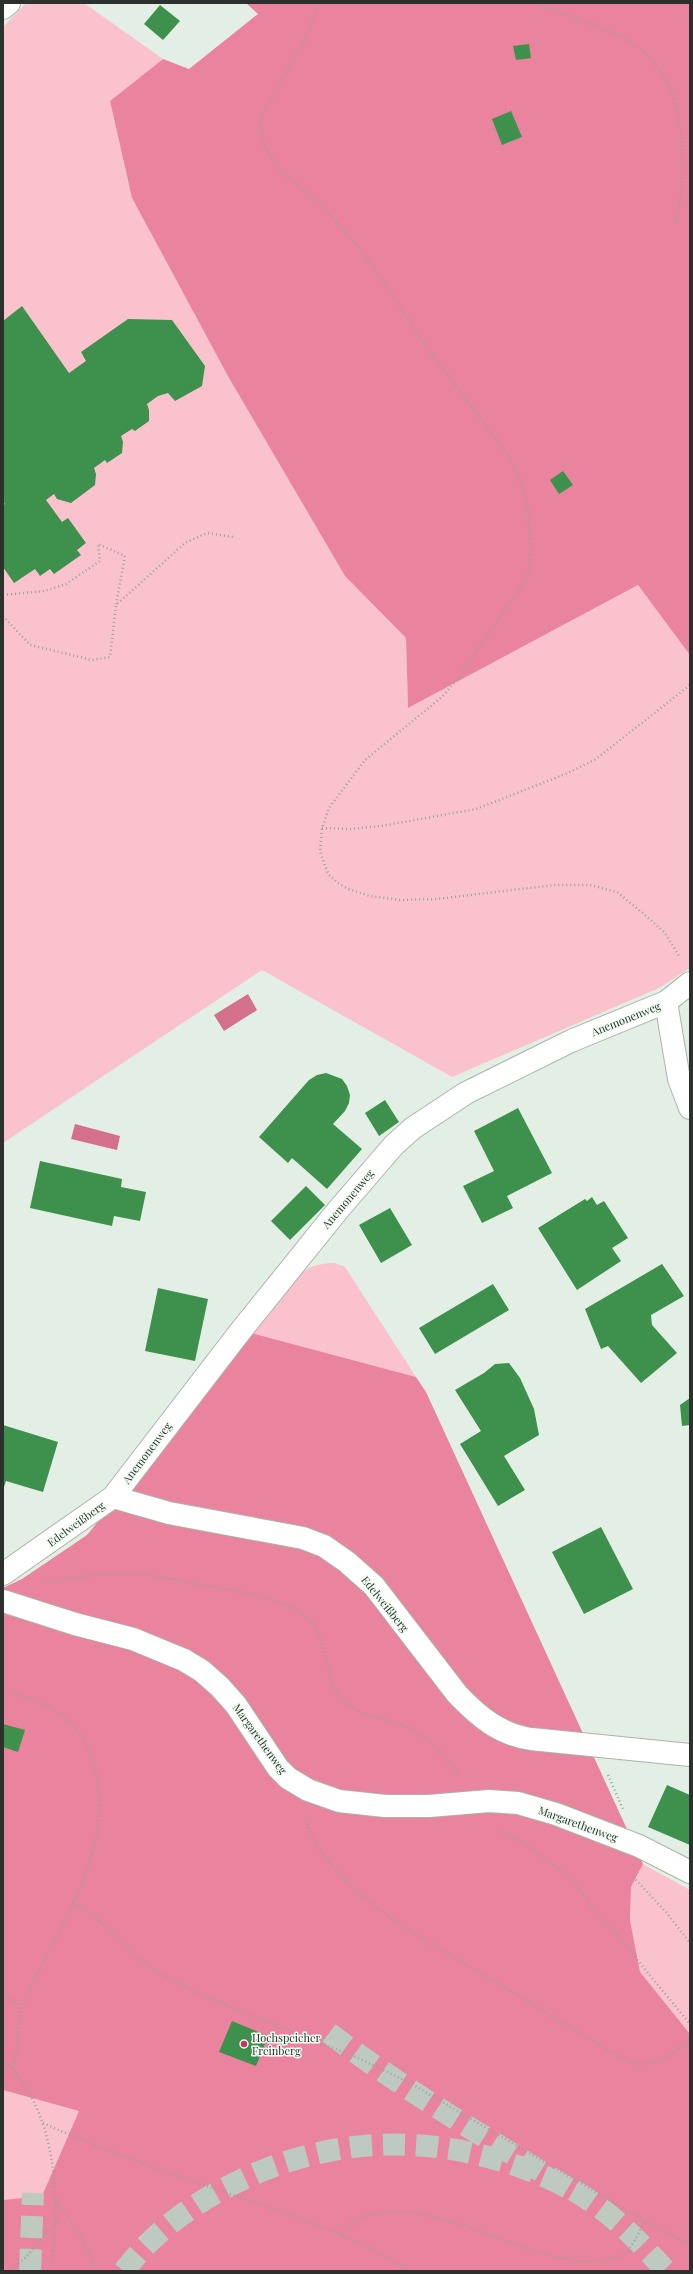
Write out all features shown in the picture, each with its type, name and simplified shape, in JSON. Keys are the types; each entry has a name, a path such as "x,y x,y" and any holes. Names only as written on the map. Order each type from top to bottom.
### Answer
{"street":[{"path":"3,8 9,3"},
{"name":"Anemonenweg","path":"113,1497 239,1333 338,1210 394,1145 437,1111 466,1093 571,1041 666,1002 690,983"},
{"name":"Anemonenweg","path":"666,1002 679,1079 690,1108"},
{"name":"Edelweißberg","path":"3,1574 113,1497 169,1513 303,1538 324,1546 347,1562 374,1586 457,1694 484,1720 495,1728 520,1737 690,1755"},
{"name":"Margarethenweg","path":"3,1600 75,1624 133,1639 162,1649 190,1663 220,1687 236,1705 278,1768 288,1778 308,1790 339,1801 385,1806 429,1806 503,1801 530,1806 556,1814 639,1846 690,1872"}],"path":[{"path":"319,3 306,36 260,120 264,144 276,166 322,206 365,255 429,350 500,443 515,468 525,494 531,551 530,567 525,580 459,677 425,713 365,760 329,808 322,828 320,850 325,866 329,875 348,889 370,896 400,900 420,900 554,885 590,885 617,892 665,933 679,957"},
{"path":"535,3 624,39 645,53 658,68 675,106 684,150 682,193 676,224"},
{"path":"116,605 185,543 207,532 233,537"},
{"path":"3,596 44,591 66,584 100,561 98,544 125,556 116,605 110,657 92,660 30,645 3,616"},
{"path":"322,828 350,829 381,826 476,809 568,773 596,759 690,685"},
{"path":"43,1581 118,1573 140,1574 255,1595 289,1607 303,1615 314,1627 323,1649 332,1685 343,1700 361,1712 401,1724 426,1739 467,1784 476,1802"},
{"path":"3,1690 40,1703 56,1711 79,1733 90,1752 98,1792 98,1830 89,1868 22,2006 17,2053 11,2067"},
{"path":"596,1746 639,1846"},
{"path":"308,1790 305,1817 312,1835 328,1859 375,1906 410,1932 630,2062 642,2065 655,2062 690,2040"},
{"path":"497,1830 526,1844 569,1877 690,2024"},
{"path":"630,1873 666,1912 690,1943"},
{"path":"73,1903 97,1918 132,1953 159,1973 202,1995 358,2058 410,2083 644,2221 690,2245"},
{"path":"3,1992 8,1998 22,2006"},
{"path":"3,2060 11,2067 32,2100 43,2123 50,2149 57,2220 51,2271"},
{"path":"43,2123 115,2154 313,2223 392,2260 410,2271"},
{"path":"56,2202 80,2234 97,2271"},
{"path":"341,2236 352,2222 362,2217 383,2212 418,2213 488,2234 554,2261"},
{"path":"9,2271 26,2257 57,2220"},
{"path":"602,2265 625,2254 644,2221"}],"shaded area":[{"path":"26,3 84,3 163,59 110,101 132,198 229,378 345,576 406,638 408,708 638,585 690,655 690,968 659,988 452,1077 262,970 3,1143 3,27"},
{"path":"246,3 690,3 690,655 638,585 408,708 406,638 345,576 229,378 132,198 110,101 163,59 189,69 258,14"},
{"path":"248,994 257,1010 224,1031 214,1015"},
{"path":"75,1124 120,1136 117,1150 71,1139"},
{"path":"335,1263 345,1267 416,1377 251,1333 279,1297 303,1272 314,1266"},
{"path":"251,1333 416,1377 426,1392 643,1864 631,1887 630,1920 640,1972 690,2034 690,2271 3,2271 3,2200 42,2196 79,2111 3,2090 3,1588 22,1579 87,1535"},
{"path":"643,1864 690,1890 690,2034 640,1973 630,1920 631,1887"},
{"path":"3,2090 79,2111 42,2197 3,2200"}],"building":[{"path":"160,5 180,21 163,40 144,24"},
{"path":"529,44 531,58 516,60 513,46"},
{"path":"511,111 522,137 502,145 492,119"},
{"path":"22,306 69,373 86,361 81,352 128,319 172,320 205,366 202,386 175,401 168,393 158,396 147,404 149,410 149,421 135,431 132,429 121,436 123,442 122,453 107,463 105,460 94,468 96,474 95,485 71,503 57,499 54,494 46,500 62,522 68,518 86,543 77,550 81,555 54,574 50,569 40,576 35,569 14,583 3,567 3,505 5,504 3,502 3,321"},
{"path":"563,471 573,485 559,494 550,480"},
{"path":"326,1073 342,1079 347,1086 350,1095 349,1103 345,1111 333,1124 362,1149 327,1189 292,1158 288,1163 259,1137 309,1080 317,1075"},
{"path":"385,1100 399,1122 379,1136 365,1113"},
{"path":"518,1108 552,1173 507,1196 513,1208 482,1223 463,1186 494,1171 474,1131"},
{"path":"40,1161 122,1179 121,1187 146,1192 140,1221 114,1216 112,1226 30,1208"},
{"path":"306,1186 325,1205 290,1240 271,1221"},
{"path":"592,1197 597,1205 604,1201 628,1238 612,1248 621,1261 577,1290 538,1228 585,1199 587,1201"},
{"path":"390,1208 412,1245 381,1263 359,1225"},
{"path":"662,1264 684,1296 651,1315 652,1325 677,1353 641,1383 608,1346 601,1349 585,1309"},
{"path":"493,1284 509,1310 435,1354 419,1328"},
{"path":"158,1288 208,1299 195,1361 145,1351"},
{"path":"509,1363 520,1378 534,1409 539,1435 504,1456 525,1490 498,1506 460,1444 481,1431 455,1390 484,1373 495,1364"},
{"path":"690,1398 690,1425 682,1426 680,1405"},
{"path":"3,1425 58,1442 43,1492 6,1481 3,1490"},
{"path":"601,1527 633,1589 584,1614 552,1552"},
{"path":"3,1724 25,1730 18,1752 3,1747"},
{"path":"667,1785 690,1795 690,1845 648,1827"},
{"name":"Hochspeicher Freinberg","path":"232,2021 268,2036 256,2066 219,2052"}],"tunnel":[{"path":"329,2033 416,2094 568,2188"},
{"path":"124,2271 146,2245 172,2222 185,2212 229,2186 271,2167 313,2154 355,2147 398,2144 440,2147 483,2156 525,2169 567,2187 595,2204 620,2224 666,2271"},
{"path":"30,2271 33,2193"}],"place":[{"name":"Hochspeicher Freinberg","path":"244,2044"}]}
